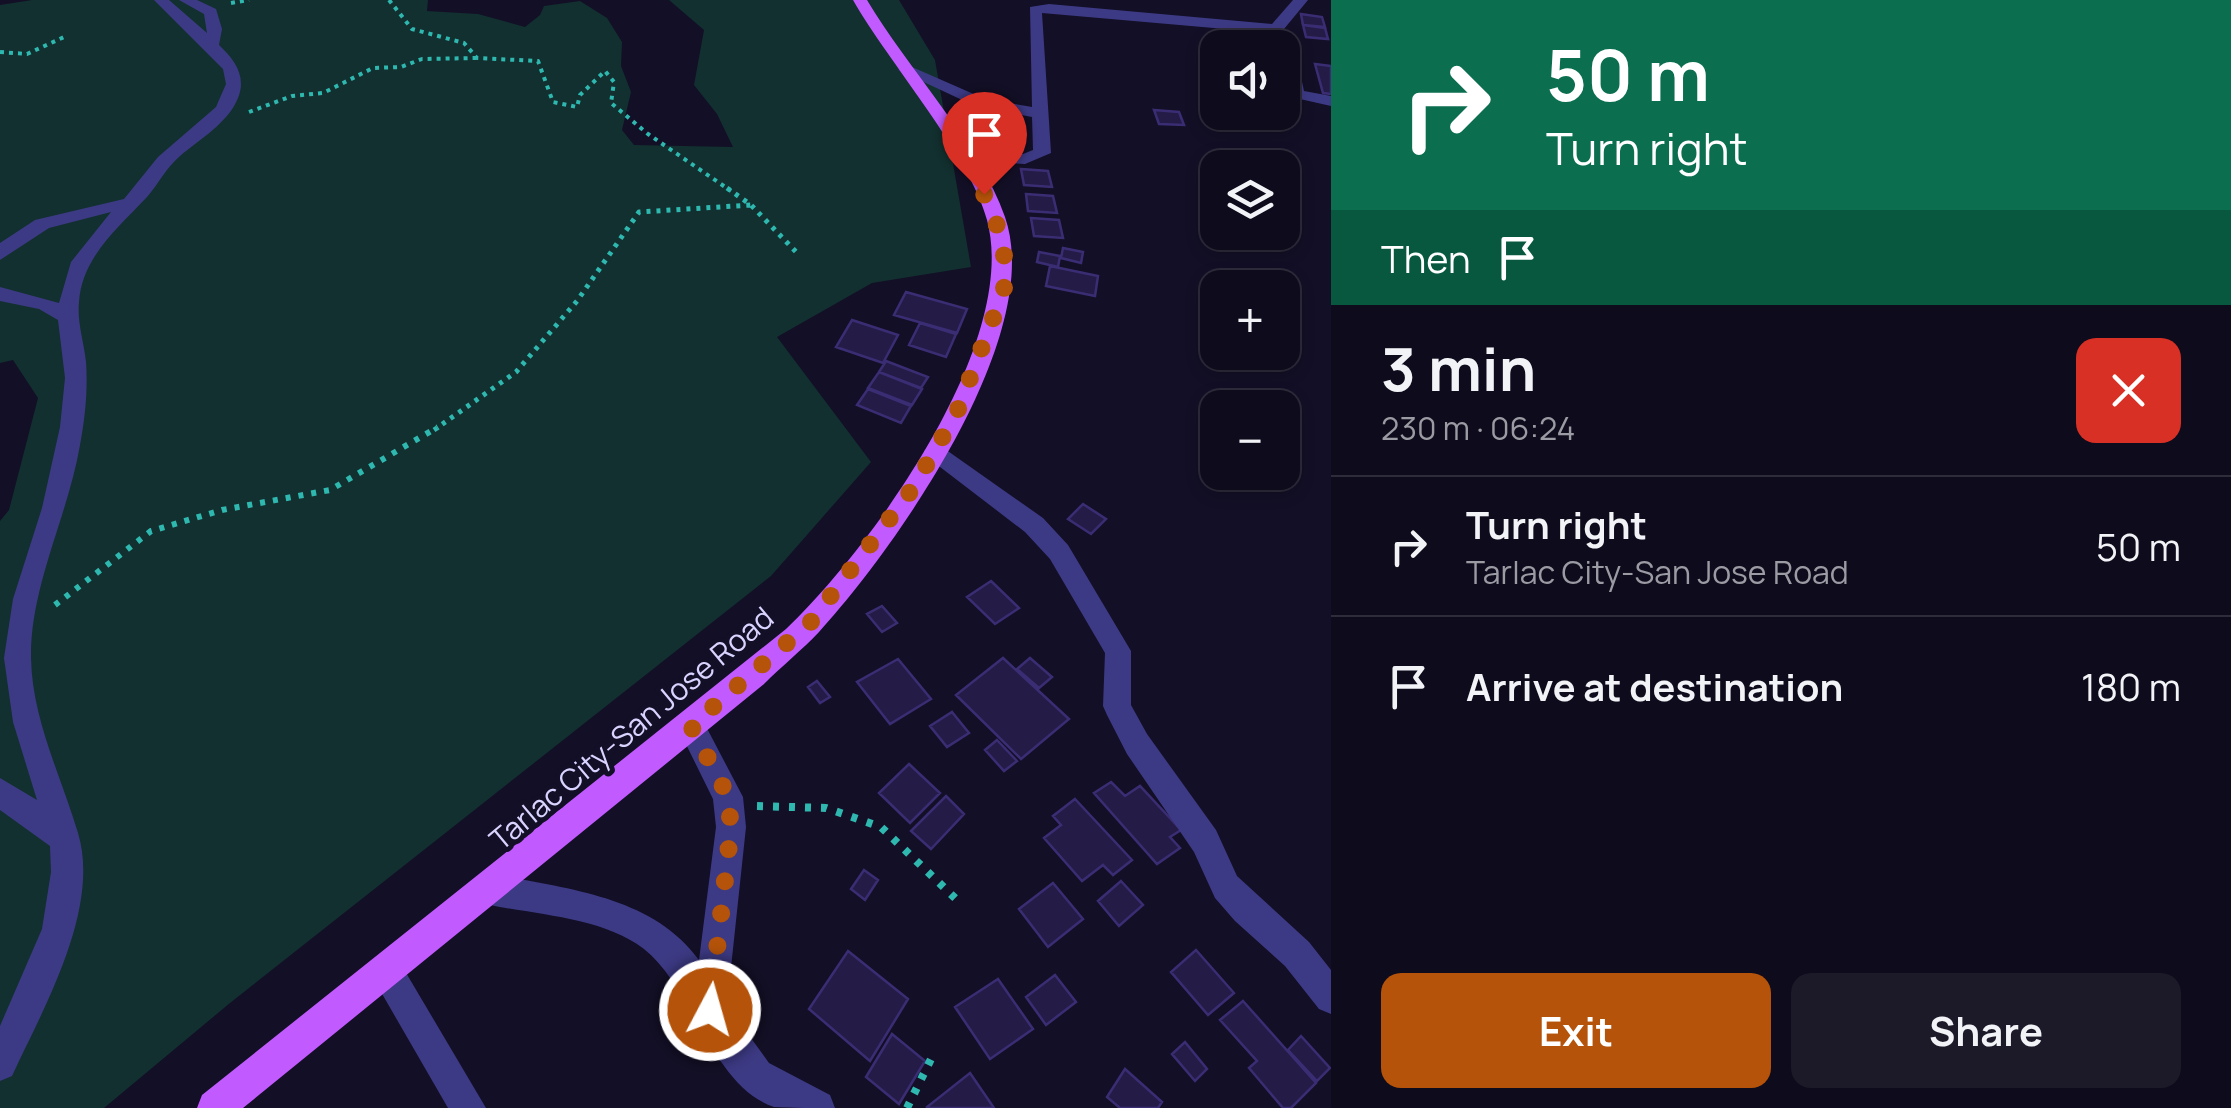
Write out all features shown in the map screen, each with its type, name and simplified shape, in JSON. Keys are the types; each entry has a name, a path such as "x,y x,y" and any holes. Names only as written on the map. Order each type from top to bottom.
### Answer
{"main road":[{"name":"Tarlac City-San Jose Road","path":"214,1108 691,726 810,623 858,565 935,451 974,374 1004,290 1006,266 996,218 961,155 860,0"}],"street":[{"path":"1276,29 1300,0"},
{"path":"0,679 19,634 59,491 75,365 68,316 82,258 108,222 129,204 161,164 200,134 224,105 232,86 229,64 175,3"},
{"path":"961,155 1036,158 1042,153 1033,12 1038,9 1276,29 1285,41 1296,94 1331,100"},
{"path":"906,70 981,103 1040,113"},
{"path":"0,254 14,240 44,223 129,204"},
{"path":"0,294 45,304 68,316"},
{"path":"935,451 1034,525 1059,552 1118,652 1118,706 1137,744 1205,841 1226,887 1246,910 1297,954 1331,997"},
{"path":"0,1064 50,953 63,914 67,876 65,838 23,707 17,667 19,634"},
{"path":"691,726 728,796 729,866 710,1010"},
{"path":"0,792 65,838"},
{"path":"490,889 624,920 650,934 696,983 734,1049 758,1076 818,1108"},
{"path":"387,973 468,1108"}],"path":[{"path":"389,0 412,30 464,42 477,58"},
{"path":"0,52 27,54 64,38"},
{"path":"200,134 292,96 322,92 373,68 400,67 422,59 538,61 553,102 578,107 580,95 605,70 614,82 611,103 648,134 751,204 799,255"},
{"path":"19,634 151,531 222,510 330,490 434,430 516,372 577,302 639,212 751,204"},
{"path":"728,796 767,810 826,808 881,827 956,900"},
{"path":"908,1108 931,1059"}],"green space":[{"path":"32,0 428,0 427,11 478,14 525,27 540,15 544,6 580,1 607,18 622,42 621,66 631,92 622,130 634,145 733,147 717,114 694,85 704,30 669,0 899,0 935,60 971,267 872,283 777,337 871,462 771,576 230,1003 104,1108 0,1108 0,521 9,510 38,398 13,360 0,363 0,5"}],"building":[{"path":"1301,14 1322,17 1325,27 1303,25"},
{"path":"1303,25 1325,28 1328,39 1306,37"},
{"path":"1315,64 1331,66 1331,94 1323,93"},
{"path":"1154,110 1179,112 1184,125 1159,124"},
{"path":"983,112 1019,115 1024,142 986,140"},
{"path":"1021,169 1048,171 1052,187 1024,185"},
{"path":"1026,194 1053,196 1057,213 1028,211"},
{"path":"1031,218 1059,220 1063,238 1034,236"},
{"path":"1063,248 1083,252 1081,263 1061,258"},
{"path":"1039,252 1060,256 1058,267 1037,262"},
{"path":"1050,266 1098,276 1095,296 1046,286"},
{"path":"906,292 967,309 957,333 894,315"},
{"path":"852,320 898,335 883,363 836,347"},
{"path":"920,323 956,334 946,357 909,345"},
{"path":"886,361 928,377 921,388 879,372"},
{"path":"879,372 922,389 912,405 868,388"},
{"path":"868,389 911,406 901,423 857,405"},
{"path":"1083,504 1106,519 1091,534 1068,519"},
{"path":"991,581 1019,608 995,624 967,597"},
{"path":"882,606 897,623 882,632 867,614"},
{"path":"1003,658 1069,719 1021,759 956,695"},
{"path":"1030,658 1052,677 1039,688 1017,669"},
{"path":"898,659 931,699 890,724 857,682"},
{"path":"817,681 830,697 820,703 808,687"},
{"path":"952,712 969,733 947,747 930,726"},
{"path":"997,740 1017,761 1004,771 985,750"},
{"path":"909,764 940,793 910,823 879,793"},
{"path":"1111,782 1125,796 1140,786 1181,830 1170,837 1180,848 1157,864 1094,793"},
{"path":"946,796 964,814 931,849 911,831"},
{"path":"1075,799 1132,860 1113,875 1103,865 1082,881 1044,838 1061,825 1053,816"},
{"path":"864,870 878,880 865,900 851,889"},
{"path":"1121,881 1143,905 1119,926 1098,901"},
{"path":"1053,883 1083,919 1048,947 1019,909"},
{"path":"1196,950 1234,993 1208,1015 1171,972"},
{"path":"848,951 908,999 870,1061 809,1009"},
{"path":"1055,975 1076,1002 1046,1025 1026,997"},
{"path":"998,979 1033,1029 990,1059 955,1007"},
{"path":"1243,1001 1316,1083 1291,1108 1283,1108 1249,1068 1257,1061 1220,1020"},
{"path":"892,1034 925,1061 899,1104 866,1077"},
{"path":"1301,1036 1330,1068 1317,1081 1288,1050"},
{"path":"1185,1042 1207,1069 1195,1081 1172,1054"},
{"path":"1125,1069 1162,1102 1158,1108 1120,1108 1107,1097"},
{"path":"970,1073 994,1108 927,1107"}],"route":[{"path":"710,1010 731,828 728,796 691,726 810,623 913,488 957,412 1004,290 1004,242 984,194"}]}
